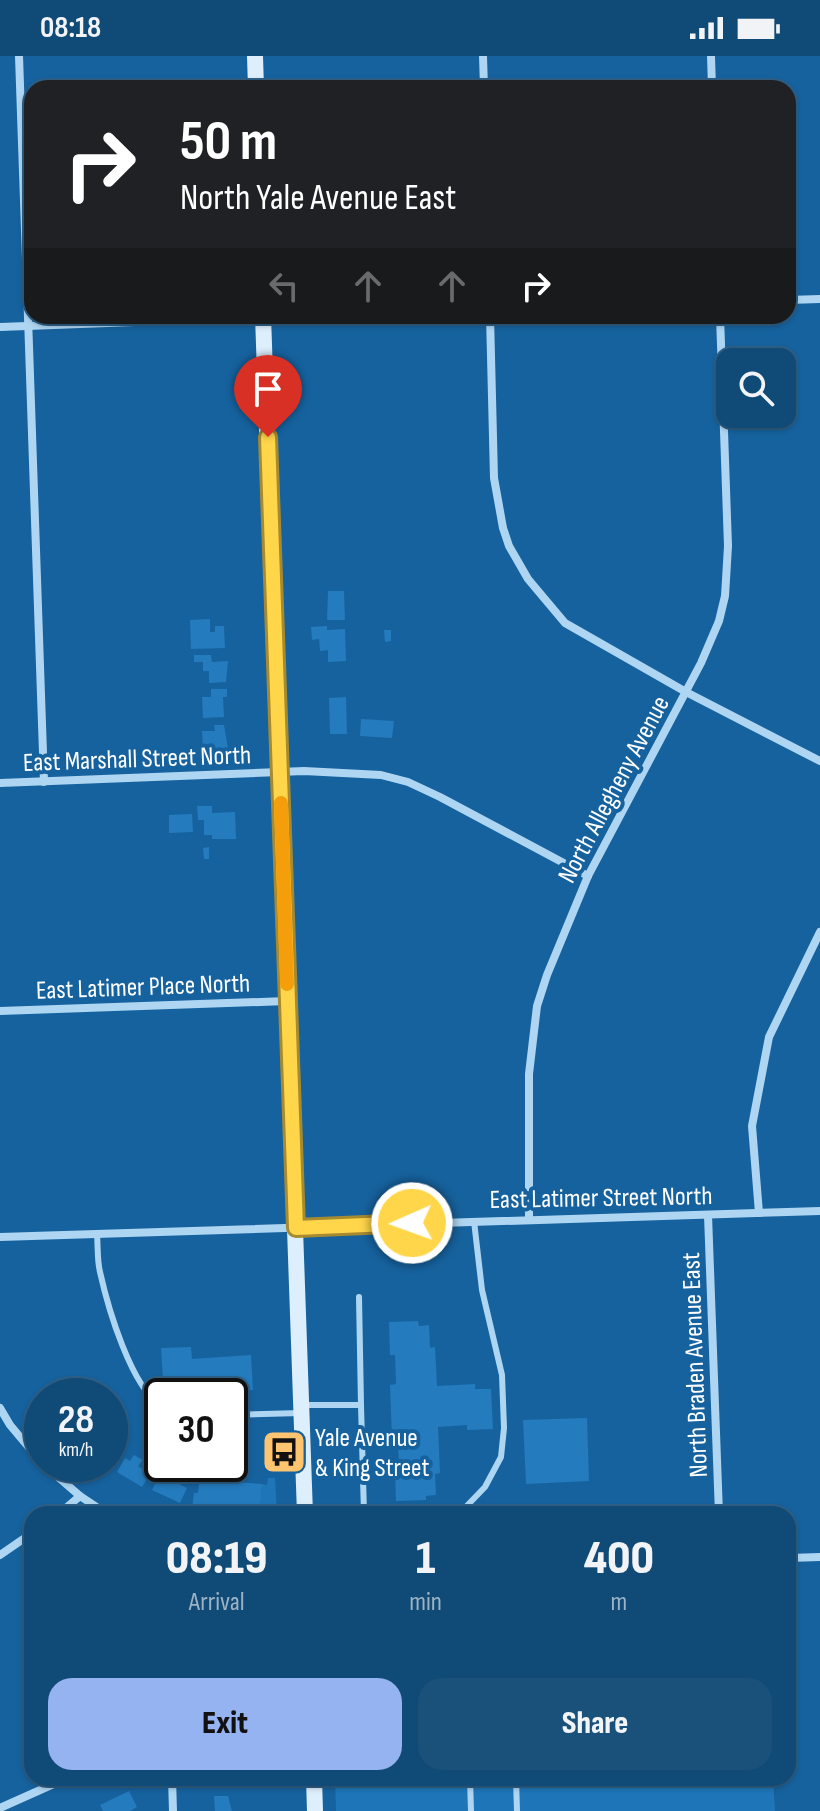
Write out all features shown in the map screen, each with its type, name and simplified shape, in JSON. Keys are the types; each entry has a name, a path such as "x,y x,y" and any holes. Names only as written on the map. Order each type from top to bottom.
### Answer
{"main road":[{"path":"255,56 256,80"},
{"path":"263,324 305,1506"},
{"path":"314,1786 315,1811"}],"street":[{"path":"19,56 24,206"},
{"path":"483,56 484,80"},
{"path":"711,56 712,80"},
{"path":"796,300 820,299"},
{"path":"0,327 80,324"},
{"name":"North Allegheny Avenue","path":"490,324 494,478 509,546 528,579 565,623 686,692 588,876 553,957 537,1006 529,1074 529,1219"},
{"path":"720,324 728,580 716,629 686,692 820,761"},
{"path":"28,326 44,782"},
{"name":"East Marshall Street North","path":"0,783 281,772 342,771 381,775 408,782 588,876"},
{"path":"759,1213 752,1126 769,1037 820,932"},
{"name":"East Latimer Place North","path":"0,1011 288,1001"},
{"name":"East Latimer Street North","path":"0,1237 820,1211"},
{"name":"North Braden Avenue East","path":"708,1215 719,1506"},
{"path":"0,1408 24,1442"},
{"path":"63,1482 95,1506"},
{"path":"68,1506 80,1496"},
{"path":"0,1555 24,1538"},
{"path":"796,1558 820,1557"},
{"path":"0,1808 49,1786"},
{"path":"172,1786 173,1811"}],"lane":[{"path":"467,1506 485,1487 501,1457 504,1428 502,1375 482,1290 474,1221"},
{"path":"97,1234 99,1270 126,1356 144,1388"},
{"path":"359,1297 364,1506"},
{"path":"248,1413 361,1405"},
{"path":"470,1786 471,1811"},
{"path":"516,1786 517,1811"}],"shaded area":[{"path":"268,1478 275,1478 277,1506 261,1506 262,1484 267,1485"},
{"path":"335,1786 773,1786 775,1811 336,1811"}],"building":[{"path":"328,591 344,591 345,620 327,620"},
{"path":"210,619 210,632 215,632 215,626 224,626 225,648 191,649 190,620"},
{"path":"327,626 327,630 345,629 346,661 328,662 328,650 320,651 319,639 312,640 311,627"},
{"path":"384,630 391,630 391,641 385,642"},
{"path":"194,655 211,655 212,662 228,661 226,682 209,683 209,671 203,671 203,662 194,662"},
{"path":"211,689 227,689 227,697 223,697 224,717 203,718 202,697 211,697"},
{"path":"346,697 347,734 330,734 329,698"},
{"path":"361,719 394,721 392,738 360,736"},
{"path":"214,725 224,725 228,748 203,749 202,731 215,731"},
{"path":"197,806 212,806 212,813 235,812 236,839 212,839 212,835 204,835 204,820 198,820"},
{"path":"192,814 193,832 169,833 169,815"},
{"path":"209,847 209,859 204,859 203,848"},
{"path":"418,1321 419,1326 429,1325 430,1348 435,1347 437,1386 475,1384 475,1389 491,1389 493,1429 467,1430 467,1425 438,1427 440,1473 435,1474 436,1495 426,1496 426,1500 396,1501 398,1439 392,1439 390,1385 396,1384 395,1355 390,1355 389,1322"},
{"path":"191,1347 192,1359 251,1355 253,1390 248,1390 248,1378 163,1378 161,1348"},
{"path":"587,1418 589,1481 526,1484 523,1420"},
{"path":"134,1455 143,1460 138,1466 144,1470 145,1482 142,1487 128,1479"},
{"path":"156,1482 175,1482 187,1488 180,1503 152,1490"},
{"path":"199,1482 262,1484 261,1506 192,1506 194,1493 198,1493"},
{"path":"129,1791 137,1807 130,1811 103,1811 100,1805"},
{"path":"214,1796 228,1796 232,1811 215,1811"}],"slow traffic":[{"path":"281,803 287,984"}],"place":[{"name":"Yale Avenue & King Street","path":"284,1452"}],"route":[{"path":"268,437 296,1228 412,1223"}]}
